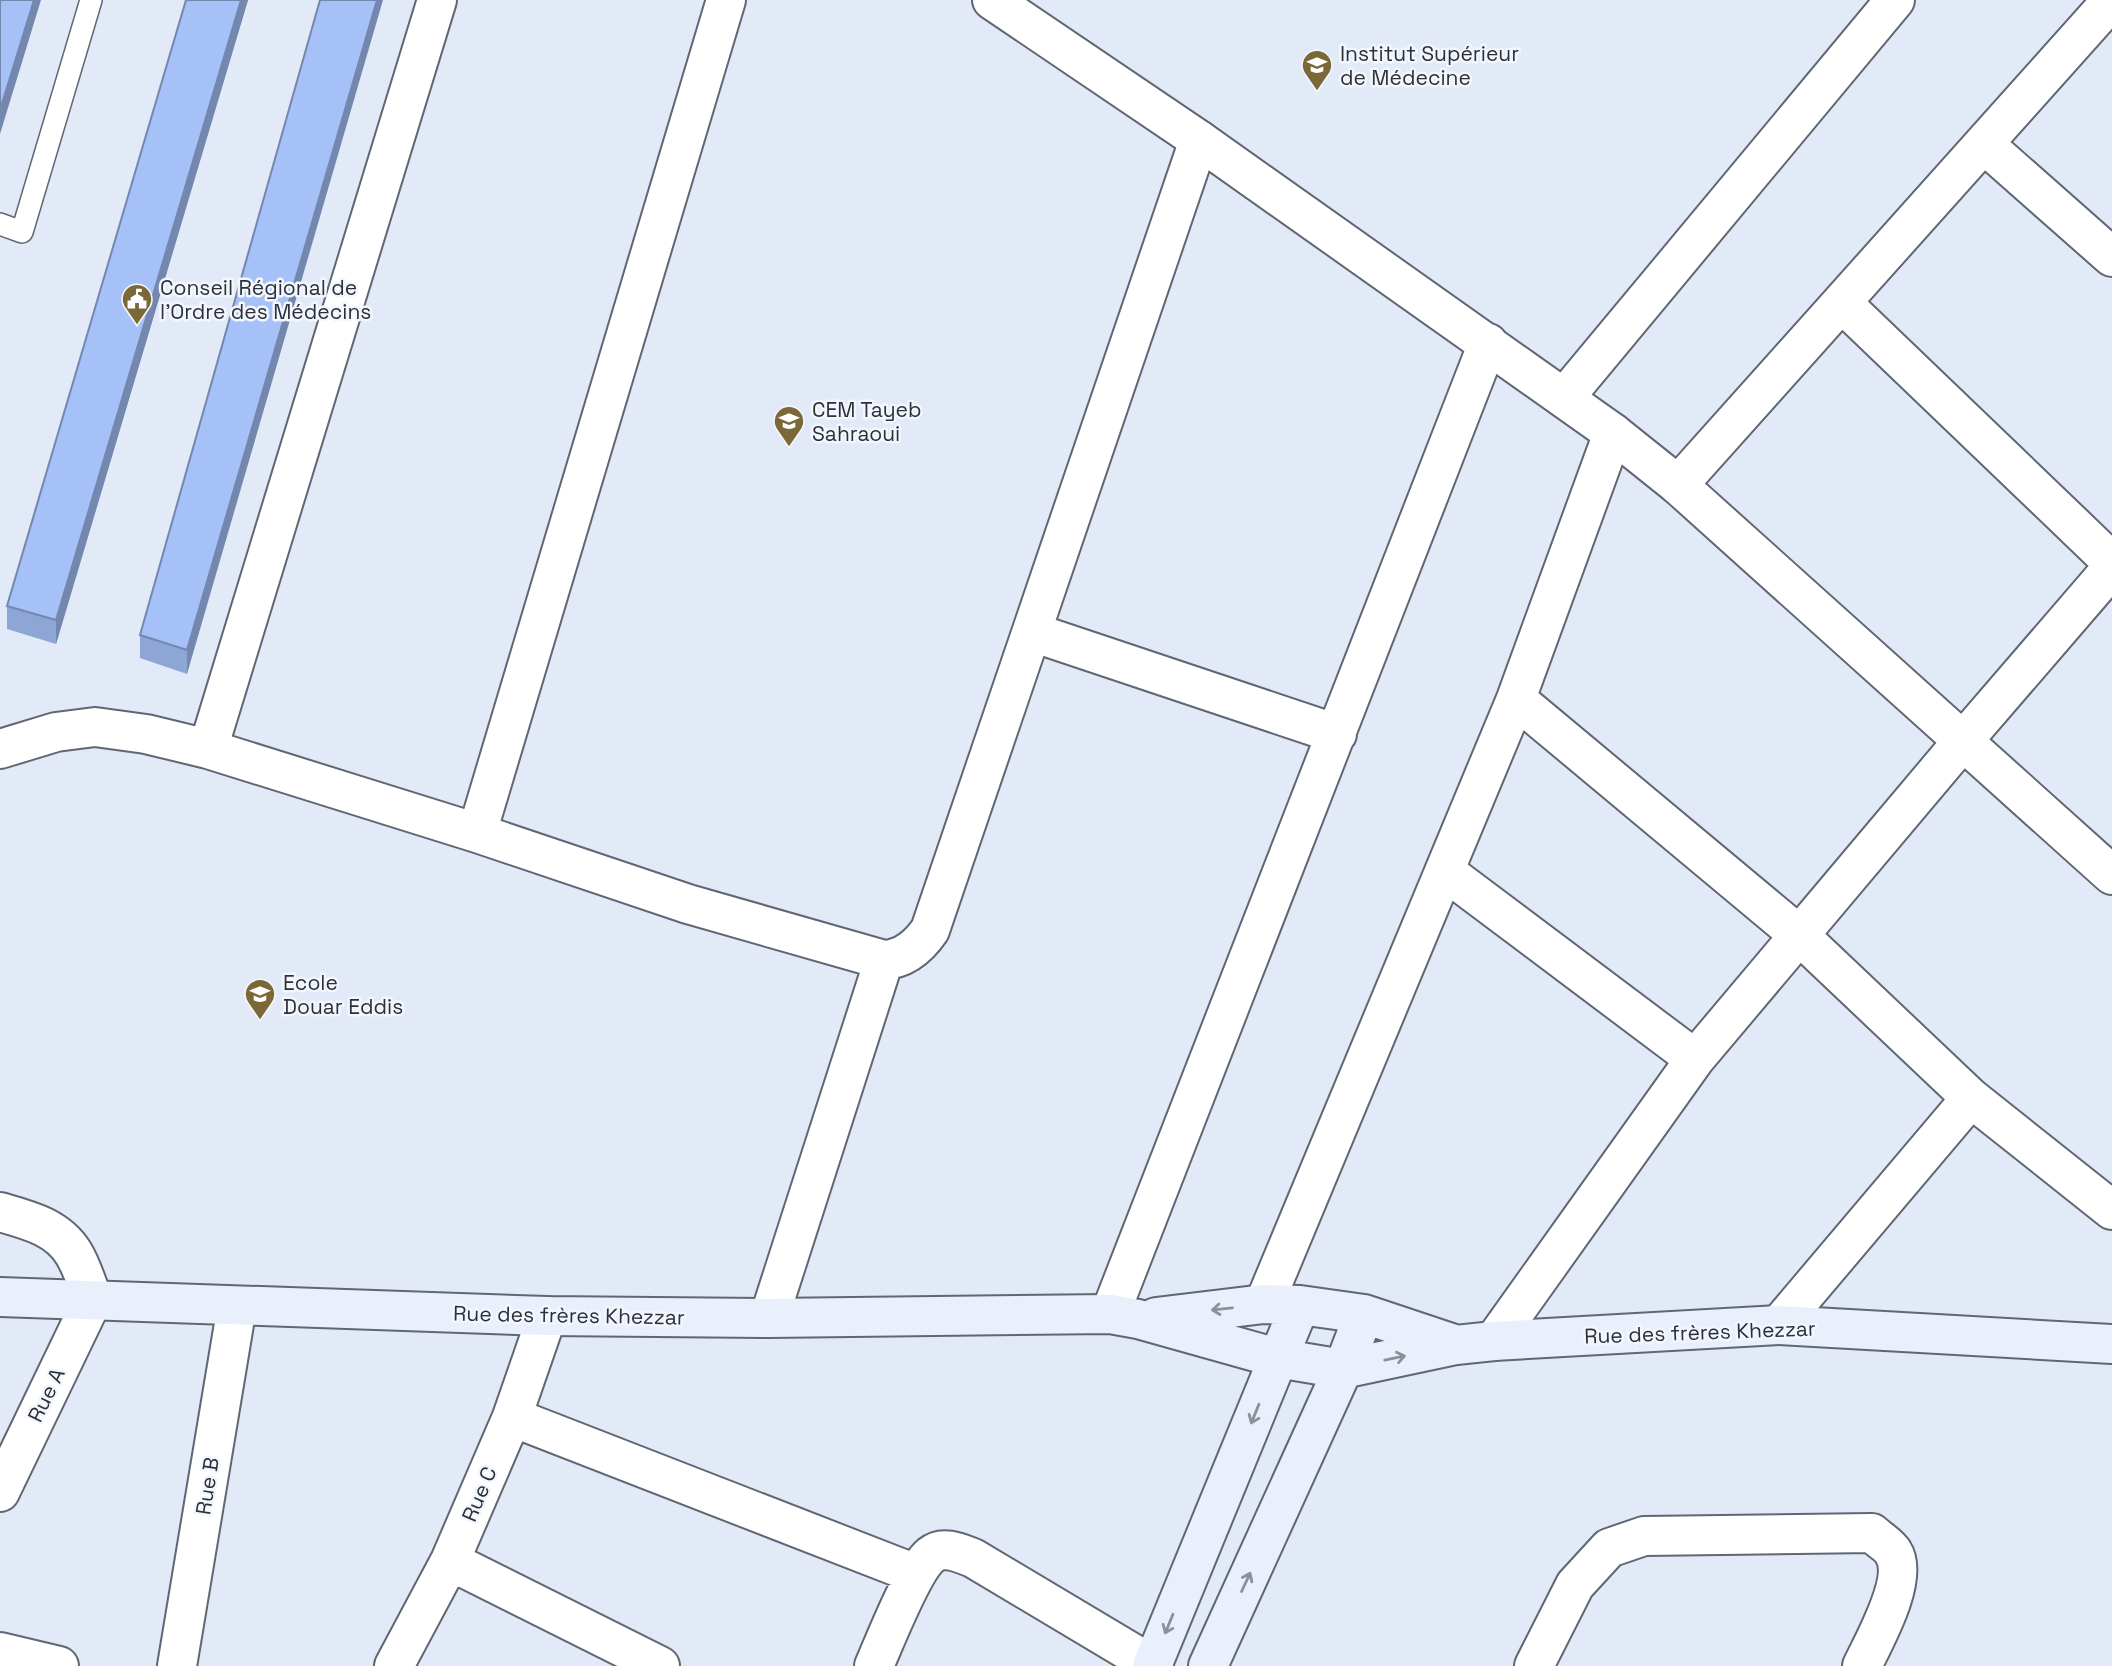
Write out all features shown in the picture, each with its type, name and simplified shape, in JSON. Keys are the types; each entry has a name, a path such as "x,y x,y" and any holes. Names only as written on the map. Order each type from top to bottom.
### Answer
{"main road":[{"name":"Rue des frères Khezzar","path":"0,1297 547,1315 769,1318 1124,1316 1282,1305 1364,1314 1456,1345"},
{"path":"1153,1666 1278,1358 1282,1305"},
{"path":"1208,1666 1343,1368 1364,1314"},
{"name":"Rue des frères Khezzar","path":"1124,1316 1244,1350 1343,1368 1456,1345 1494,1341 1779,1325 2112,1344"}],"street":[{"path":"208,749 436,0"},
{"path":"477,833 726,0"},
{"path":"992,0 1199,140 1613,433 1678,485 2112,875"},
{"path":"1564,398 1895,0"},
{"path":"1678,485 2112,0"},
{"path":"0,749 55,732 94,727 146,734 208,749 477,833 688,904 884,960 903,956 920,945 930,930 1199,140"},
{"path":"1984,144 2112,257"},
{"path":"1842,303 2112,562"},
{"path":"1124,1316 1337,734 1488,343"},
{"path":"1282,1305 1446,872 1516,699 1613,433"},
{"path":"1494,1341 1695,1059 2112,568"},
{"path":"1032,632 1337,734"},
{"path":"1516,699 1799,934 1971,1098 2112,1210"},
{"path":"1446,872 1695,1059"},
{"path":"769,1318 884,960"},
{"path":"1779,1325 1971,1098"},
{"path":"0,1212 51,1230 63,1241 74,1253 93,1299"},
{"name":"Rue A","path":"0,1492 93,1299"},
{"name":"Rue B","path":"177,1666 237,1306"},
{"name":"Rue C","path":"394,1666 450,1562 512,1417 547,1315"},
{"path":"512,1417 916,1574"},
{"path":"1534,1666 1575,1585 1609,1548 1644,1536 1872,1534 1894,1553 1899,1576 1884,1620 1862,1666"},
{"path":"874,1666 916,1574 932,1553 949,1550 973,1558 1153,1666"},
{"path":"450,1562 660,1666"},
{"path":"0,1652 59,1666"}],"lane":[{"path":"0,224 22,232 91,0"}],"building":[{"path":"0,0 34,0 0,110"},
{"path":"186,0 241,0 56,620 7,606"},
{"path":"320,0 377,0 187,650 140,635"}],"place":[{"name":"Institut Supérieur de Médecine","path":"1317,92"},
{"name":"Conseil Régional de l'Ordre des Médecins","path":"137,326"},
{"name":"CEM Tayeb Sahraoui","path":"789,448"},
{"name":"Ecole Douar Eddis","path":"260,1021"}]}
